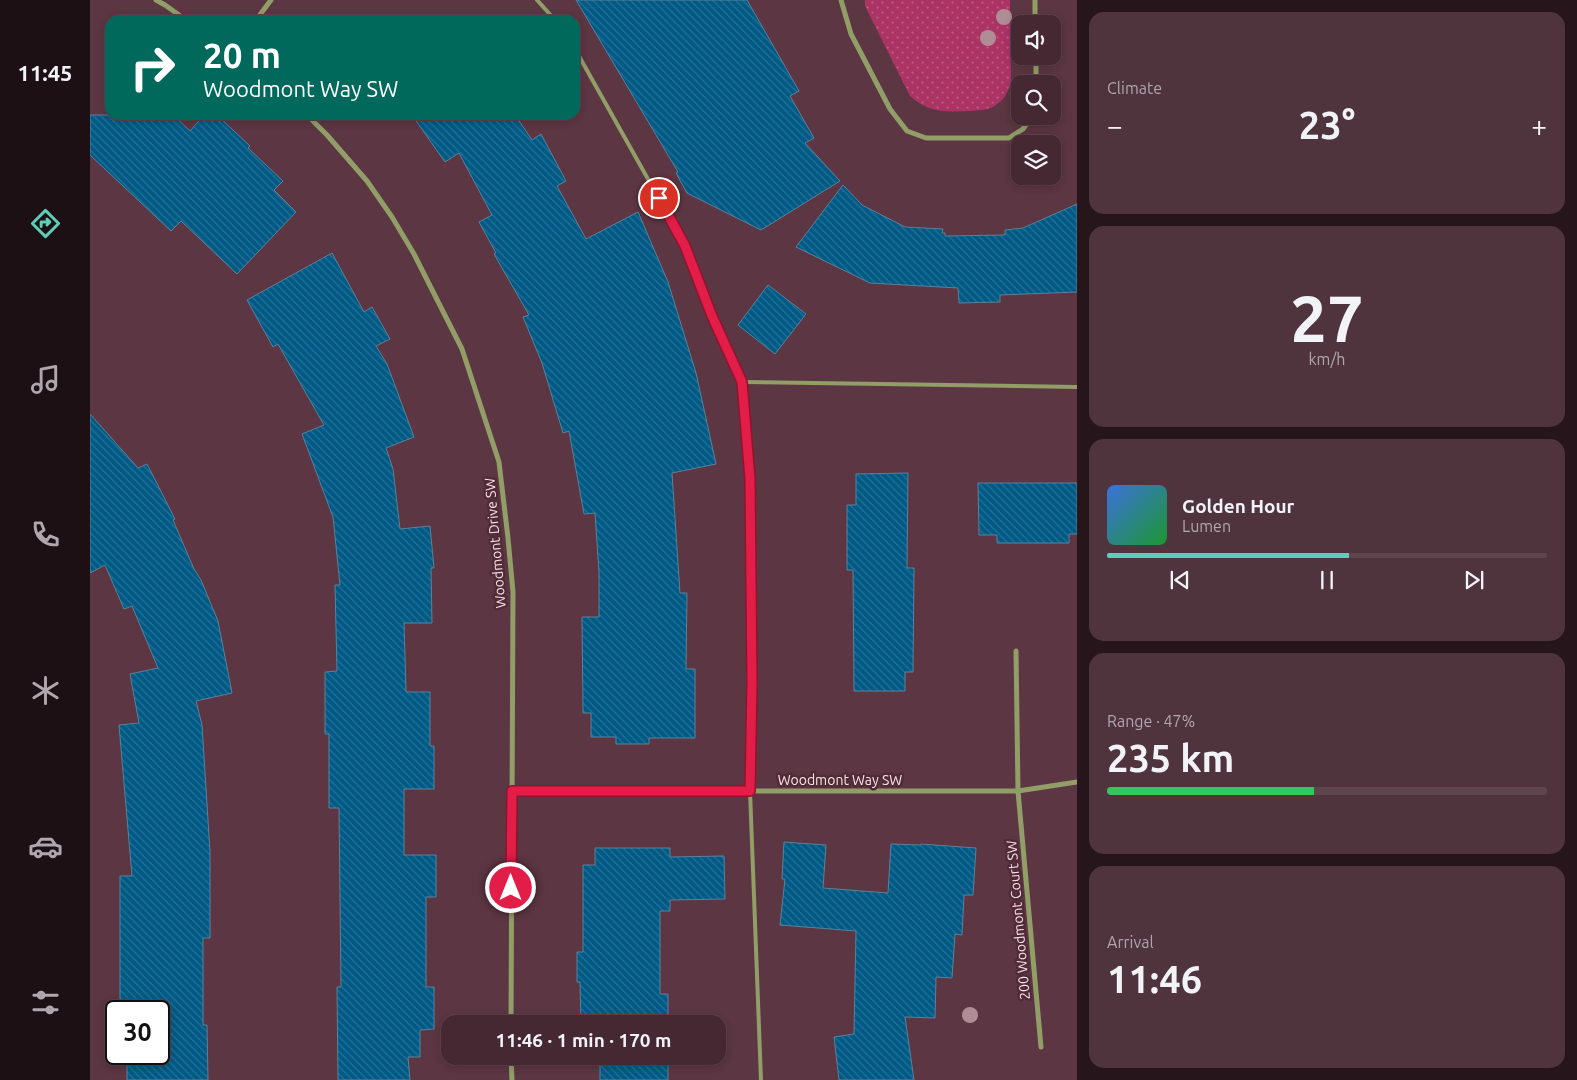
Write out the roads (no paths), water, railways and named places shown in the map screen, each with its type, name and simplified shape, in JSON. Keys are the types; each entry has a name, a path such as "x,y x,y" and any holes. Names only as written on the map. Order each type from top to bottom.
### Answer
{"street":[{"path":"156,0 179,15"},
{"path":"260,15 271,0"},
{"path":"841,0 850,34 890,108 907,131 926,138 1009,138 1026,125"},
{"path":"1035,0 1035,15"},
{"name":"Woodmont Drive SW","path":"312,120 367,181 392,217 414,254 462,349 499,462 513,592 511,1015"},
{"name":"200 Woodmont Court SW","path":"1016,651 1018,791 1041,1047"},
{"name":"Woodmont Way SW","path":"512,791 1018,791 1077,782"},
{"path":"511,1065 512,1080"}],"lane":[{"path":"537,0 550,15"},
{"path":"580,58 685,246 712,316 742,382 750,479 752,683 750,791 761,1080"},
{"path":"742,382 1077,387"}]}
